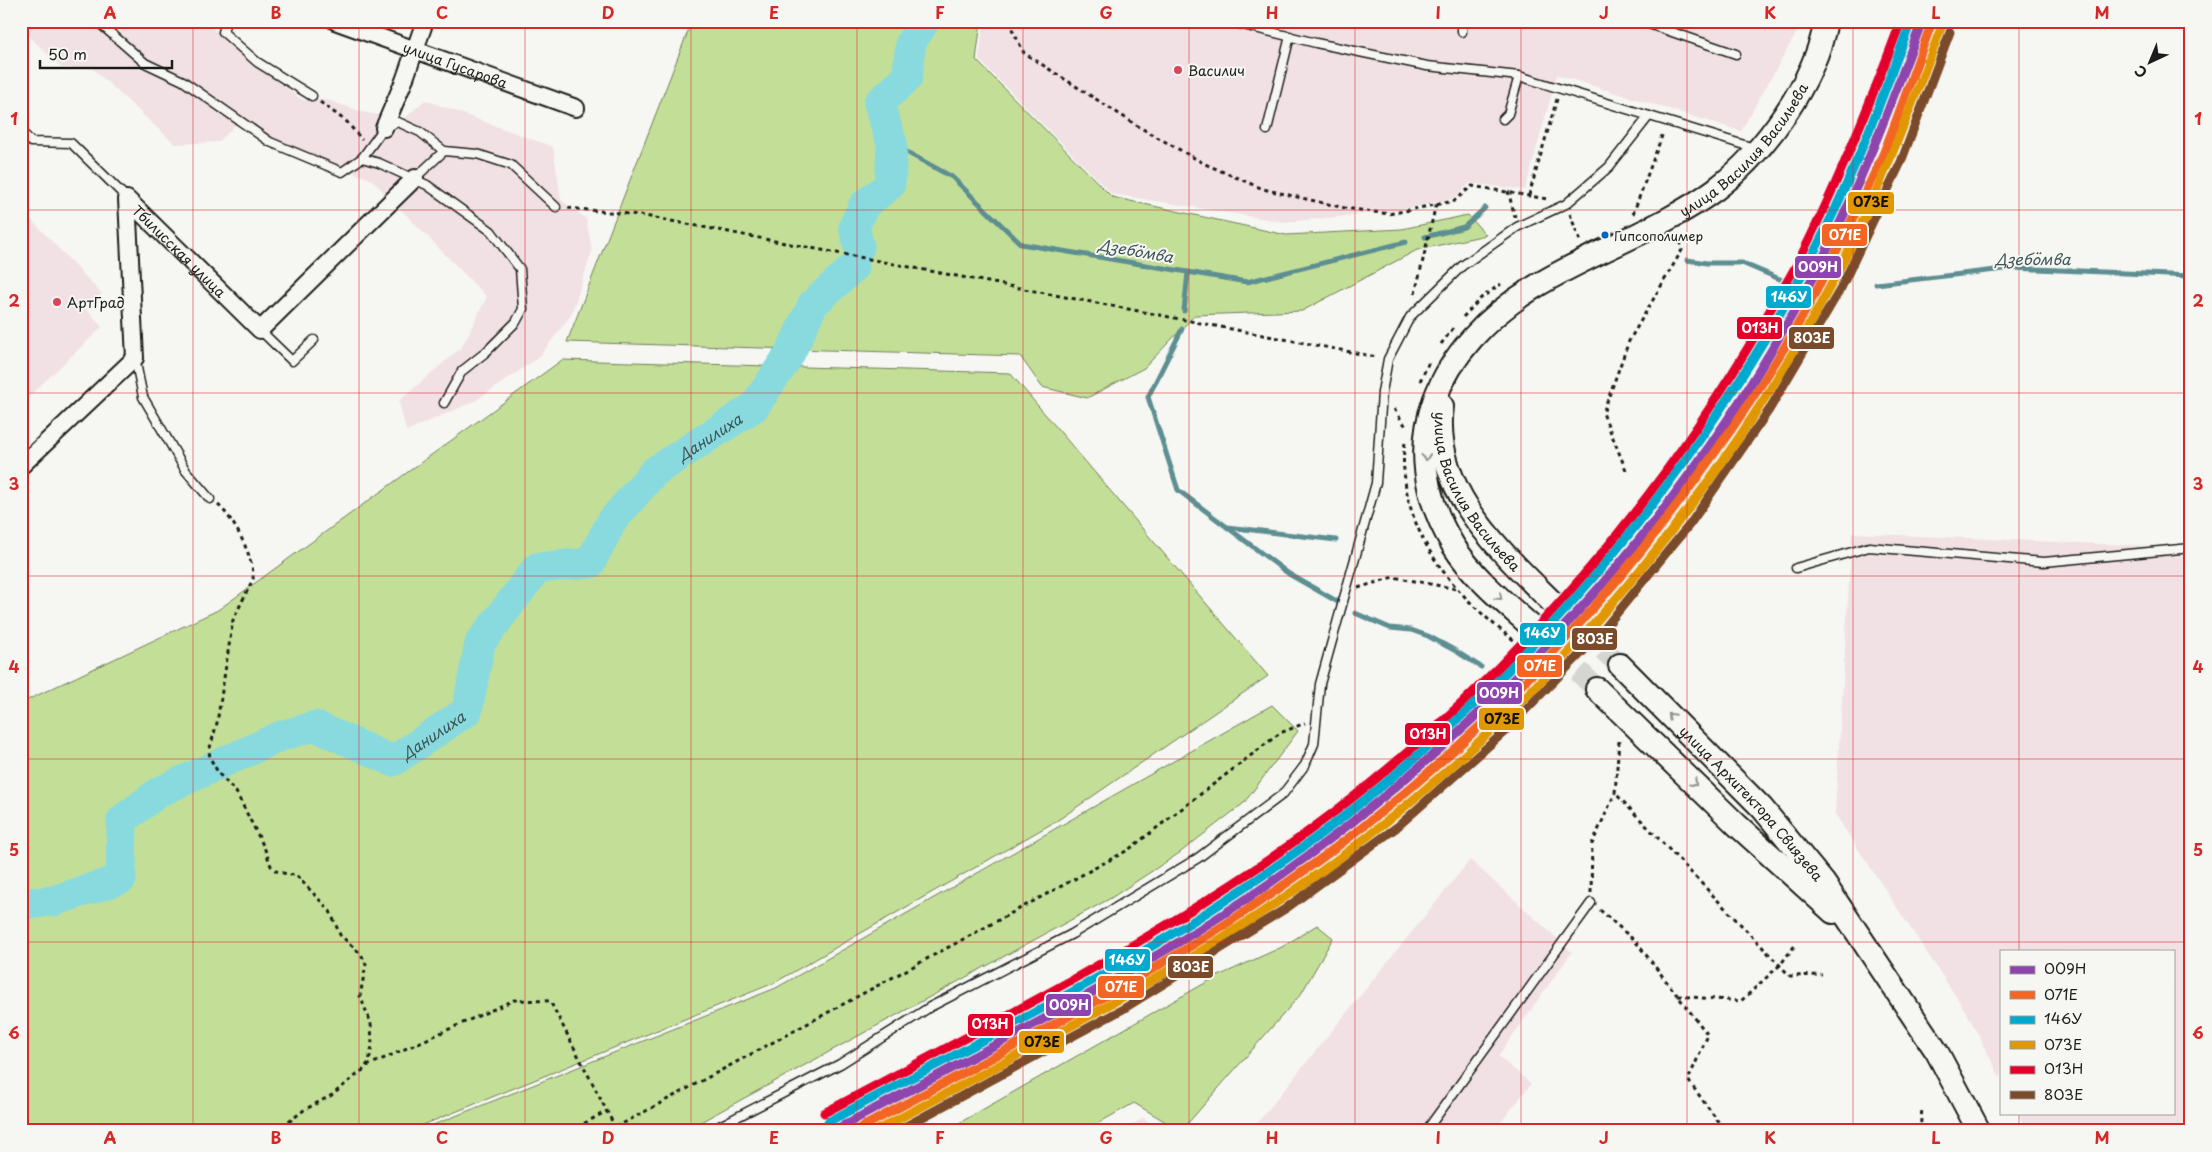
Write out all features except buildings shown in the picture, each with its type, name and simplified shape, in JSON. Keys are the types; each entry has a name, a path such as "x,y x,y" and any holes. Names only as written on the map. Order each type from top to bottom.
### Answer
{"main road":[{"name":"улица Василия Васильева","path":"1442,355 1468,341 1497,312 1526,292 1576,264 1673,216 1715,190 1736,172 1758,150 1783,119 1818,49 1826,21"},
{"name":"улица Василия Васильева","path":"1442,355 1445,388 1441,427 1450,474 1471,514 1488,535 1555,605"},
{"name":"улица Василия Васильева","path":"1442,355 1425,444 1429,486 1435,510 1450,540 1465,562 1490,589 1531,626"},
{"name":"улица Архитектора Свиязева","path":"1620,665 1762,808 1824,883 1872,952 1937,1052 1979,1131"},
{"name":"улица Архитектора Свиязева","path":"1596,689 1872,952"}],"street":[{"name":"улица Гусарова","path":"335,21 576,108"},
{"path":"384,128 425,21"},
{"path":"260,330 415,178"},
{"name":"Тбилисская улица","path":"127,199 260,330"},
{"name":"Тбилисская улица","path":"127,199 135,358"},
{"path":"21,466 135,358"}],"lane":[{"path":"97,21 145,64 183,81 270,142 342,172 362,158 384,128 398,122 420,132 444,152 477,154 511,164 556,207"},
{"path":"226,21 223,32 257,62 312,96"},
{"path":"1228,21 1316,44 1427,66 1519,76 1758,150"},
{"path":"1462,21 1462,32"},
{"path":"1640,21 1736,54"},
{"path":"1267,130 1290,36"},
{"path":"1502,120 1508,114 1519,76"},
{"path":"710,1131 840,1064 930,1008 1072,934 1198,858 1283,794 1305,765 1314,744 1320,684 1348,591 1376,483 1382,392 1388,359 1410,317 1462,266 1518,227 1566,204 1609,167 1649,116"},
{"path":"21,131 31,142 71,144 127,199"},
{"path":"415,178 444,152"},
{"path":"362,158 415,178 491,231 520,269 523,309 516,322 486,352 462,371 444,403"},
{"path":"260,330 292,361 314,340"},
{"path":"135,358 143,397 186,471 210,499"},
{"path":"1796,568 1869,547 2044,562 2191,548"},
{"path":"1426,1131 1591,903"}],"path":[{"path":"1011,21 1012,28 1024,53 1141,128 1213,168 1263,189 1345,208 1389,214 1454,200 1472,186 1529,194 1566,204 1580,241"},
{"path":"1529,194 1560,89"},
{"path":"312,96 347,122 369,148"},
{"path":"1641,211 1632,216 1668,121"},
{"path":"1508,191 1518,227"},
{"path":"1410,317 1436,204"},
{"path":"556,207 640,215 1388,359"},
{"path":"1626,470 1604,413 1629,341 1682,250 1673,216"},
{"path":"1571,246 1589,237"},
{"path":"1418,388 1424,370 1442,355 1448,334 1481,298 1503,283"},
{"path":"1409,421 1402,460 1410,510 1430,555 1457,589 1494,625 1520,646"},
{"path":"210,499 228,514 246,549 254,572 233,620 217,723 209,751 210,758 219,774 236,792 264,847 271,866 276,871 290,875 295,874 330,911 340,935 361,954 366,964 360,996 371,1023 372,1046 366,1066"},
{"path":"1348,591 1393,577 1457,589"},
{"path":"609,1131 1128,850 1280,733 1318,717"},
{"path":"1618,741 1615,793 1592,844 1591,903 1636,942 1708,1035 1688,1080 1724,1131"},
{"path":"1615,793 1790,976 1822,974"},
{"path":"1678,996 1741,1001 1780,966 1796,944"},
{"path":"277,1131 304,1110 332,1095 366,1066 514,1000 550,1001 615,1127"},
{"path":"1920,1131 1922,1108"},
{"path":"570,1131 607,1111"}],"shaded area":[{"path":"21,21 203,21 302,100 327,100 366,113 404,119 425,100 553,147 561,200 586,219 592,251 571,315 539,357 475,401 406,431 399,401 462,347 487,297 372,180 283,144 241,119 219,142 175,144 92,68 62,68 21,28"},
{"path":"984,21 1803,21 1741,131 1557,75 1525,190 1470,183 1454,198 1395,211 1285,222 1112,194 979,60"},
{"name":"АртГрад","path":"21,209 102,294 86,309 102,327 21,404"},
{"path":"1852,533 2191,548 2191,1131 2027,1131 2018,1114 2174,1114 2174,950 2000,950 2000,1077 1967,1013 1835,814"},
{"path":"1470,860 1572,952 1498,1056 1531,1084 1494,1131 1251,1131"},
{"path":"1143,1118 1158,1131 1123,1131"}],"green space":[{"path":"692,21 981,21 976,60 1112,197 1286,235 1402,229 1468,215 1486,235 1417,250 1302,311 1195,315 1144,368 1087,398 1042,387 1020,356 567,342"},
{"path":"562,360 1010,373 1268,676 1058,820 774,983 408,1131 21,1131 21,703 218,610"},
{"path":"1272,705 1298,731 1244,803 1178,854 1111,898 684,1131 418,1131 776,988"},
{"path":"1317,925 1333,938 1301,994 1181,1131 1134,1103 1084,1131 945,1131 1214,978 1282,947"}],"waterway":[{"name":"Данилиха","path":"859,247 854,227 864,205 890,185 892,144 879,103 907,78 911,42 925,21"},
{"name":"Дзебӧмва","path":"892,144 952,177 1021,244 1247,282 1406,242"},
{"path":"1425,237 1464,227 1485,208"},
{"name":"Дзебӧмва","path":"1687,260 1707,263 1742,263 1782,280"},
{"name":"Данилиха","path":"21,904 53,901 121,879 122,820 159,792 281,736 315,726 393,761 467,711 480,643 537,568 590,563 612,521 654,472 754,407 789,355 813,304 854,267"},
{"name":"Дзебӧмва","path":"1876,284 2013,268 2191,276"},
{"path":"1184,311 1188,272"},
{"path":"1182,329 1148,397 1178,490 1289,574 1338,602"},
{"path":"1227,527 1336,540"},
{"path":"1355,613 1390,628 1411,630 1428,636 1481,667"}],"tunnel":[{"path":"1555,605 1620,665"},
{"path":"1531,626 1597,689"}],"transit line":[{"name":"013Н","path":"824,1113 987,1027 1094,967 1148,936 1252,871 1329,816 1402,757 1472,693 1538,626 1600,555 1659,481 1712,404 1762,324 1813,233 1853,143 1901,21"},
{"name":"146У","path":"828,1122 1101,976 1259,878 1343,817 1422,752 1497,681 1568,607 1634,528 1695,446 1752,360 1804,271 1835,210 1862,148 1911,21"},
{"name":"009Н","path":"833,1131 1054,1014 1162,952 1267,885 1350,823 1430,757 1506,687 1578,612 1645,533 1707,450 1764,363 1815,273 1845,212 1885,117 1922,21"},
{"name":"071Е","path":"855,1131 1119,988 1221,927 1271,894 1335,848 1397,799 1457,747 1514,693 1568,636 1669,515 1731,430 1774,365 1813,297 1884,152 1931,25"},
{"name":"073Е","path":"876,1131 1129,994 1276,903 1361,842 1442,775 1519,703 1591,627 1659,547 1722,462 1780,374 1832,283 1863,221 1891,157 1941,28"},
{"name":"803Е","path":"897,1131 1123,1009 1285,909 1397,827 1502,734 1599,635 1690,524 1769,410 1841,288 1901,162 1950,32"}],"place":[{"name":"Василич","path":"1178,70"},
{"name":"Гипсополимер","path":"1605,235"},
{"name":"АртГрад","path":"57,302"}]}
